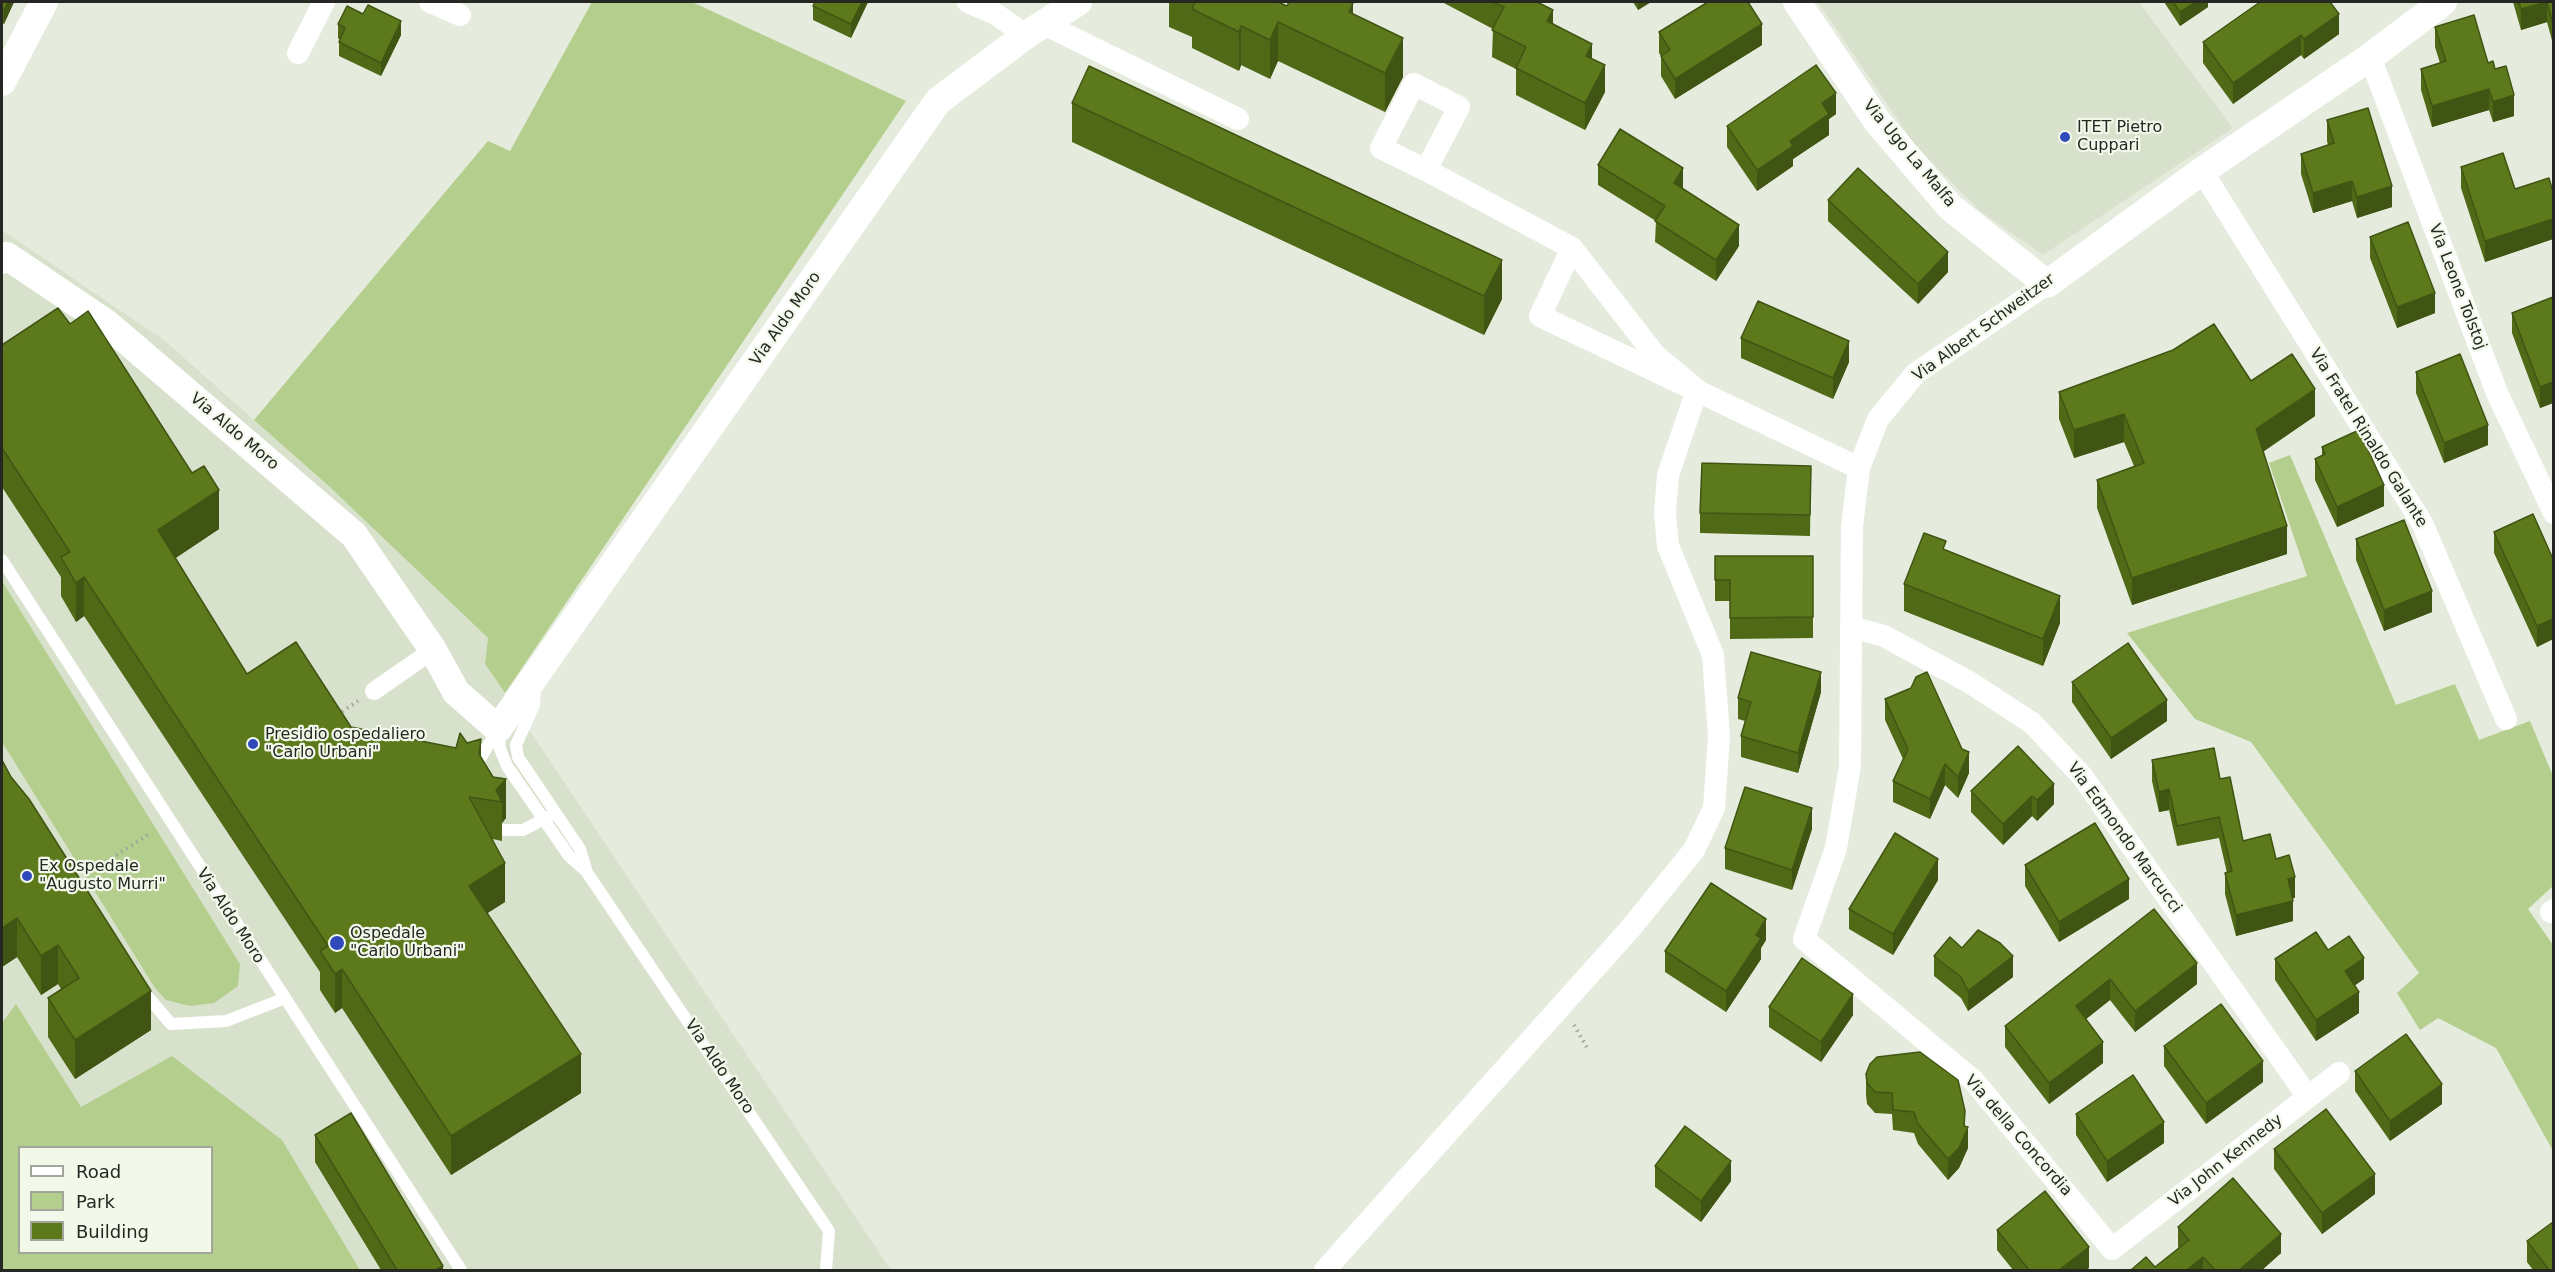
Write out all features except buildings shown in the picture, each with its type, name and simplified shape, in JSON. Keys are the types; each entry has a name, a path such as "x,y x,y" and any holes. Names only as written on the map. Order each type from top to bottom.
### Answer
{"street":[{"path":"2,82 44,2"},
{"path":"298,53 324,2"},
{"path":"430,2 460,15"},
{"path":"968,2 1238,119"},
{"name":"Via Aldo Moro","path":"2,260 7,256 106,323 354,535 433,650 456,692 498,729 938,101 1035,30 1078,2"},
{"name":"Via Ugo La Malfa","path":"1797,2 1877,121 1950,207 2047,284"},
{"name":"Via Albert Schweitzer","path":"1804,939 1836,848 1850,766 1852,527 1859,468 1878,419 1916,373 2047,284 2202,171 2370,57 2443,2"},
{"name":"Via Leone Tolstoj","path":"2370,57 2497,393 2553,513"},
{"path":"1426,170 1572,248 1655,355 1697,390"},
{"name":"Via Fratel Rinaldo Galante","path":"2202,171 2422,523 2506,718"},
{"path":"1572,248 1540,316 1859,468"},
{"path":"1325,1270 1630,929 1694,850 1714,808 1719,737 1713,655 1668,546 1665,513 1668,475 1697,390"},
{"name":"Via Edmondo Marcucci","path":"1851,627 1884,636 1969,682 2032,723 2082,776 2308,1097"},
{"path":"374,691 433,650"},
{"name":"Via della Concordia","path":"1804,939 1974,1081 2112,1249"},
{"name":"Via John Kennedy","path":"2112,1249 2339,1073"}],"lane":[{"name":"Via Aldo Moro","path":"2,560 283,999 460,1270"},
{"name":"Via Aldo Moro","path":"535,678 534,705 516,745 518,757 580,849 586,871"},
{"name":"Via Aldo Moro","path":"498,729 500,749 507,766 569,856 586,871 829,1231 826,1270"},
{"path":"471,775 498,729"},
{"path":"504,830 523,830 545,820 555,812"},
{"path":"136,980 149,1000 171,1024 226,1020 283,999"}],"path":[{"path":"332,718 339,714"},
{"path":"101,865 149,834"}],"shaded area":[{"name":"ITET Pietro Cuppari","path":"1818,2 2139,2 2233,128 2043,255 1980,211 1915,145"},
{"name":"Ospedale \"Carlo Urbani\"","path":"2,230 165,341 332,489 488,638 485,664 891,1270 2,1270"}],"green space":[{"path":"592,2 692,2 906,101 505,693 485,664 488,638 332,489 254,420 488,141 510,151"},
{"path":"2290,455 2396,705 2455,684 2479,740 2530,721 2553,776 2553,886 2528,909 2553,945 2553,1151 2496,1048 2438,1018 2420,1030 2397,993 2419,973 2251,742 2195,719 2127,633 2307,576 2269,463"},
{"path":"2,581 240,964 238,986 214,1003 190,1006 166,1000 155,988 2,742"},
{"path":"16,1004 81,1107 172,1056 282,1140 360,1270 2,1270 2,1023"}],"place":[{"name":"ITET Pietro Cuppari","path":"2065,137"},
{"name":"Presidio ospedaliero \"Carlo Urbani\"","path":"253,744"},
{"name":"Ex Ospedale \"Augusto Murri\"","path":"27,876"},
{"name":"Ospedale \"Carlo Urbani\"","path":"337,943"}]}
